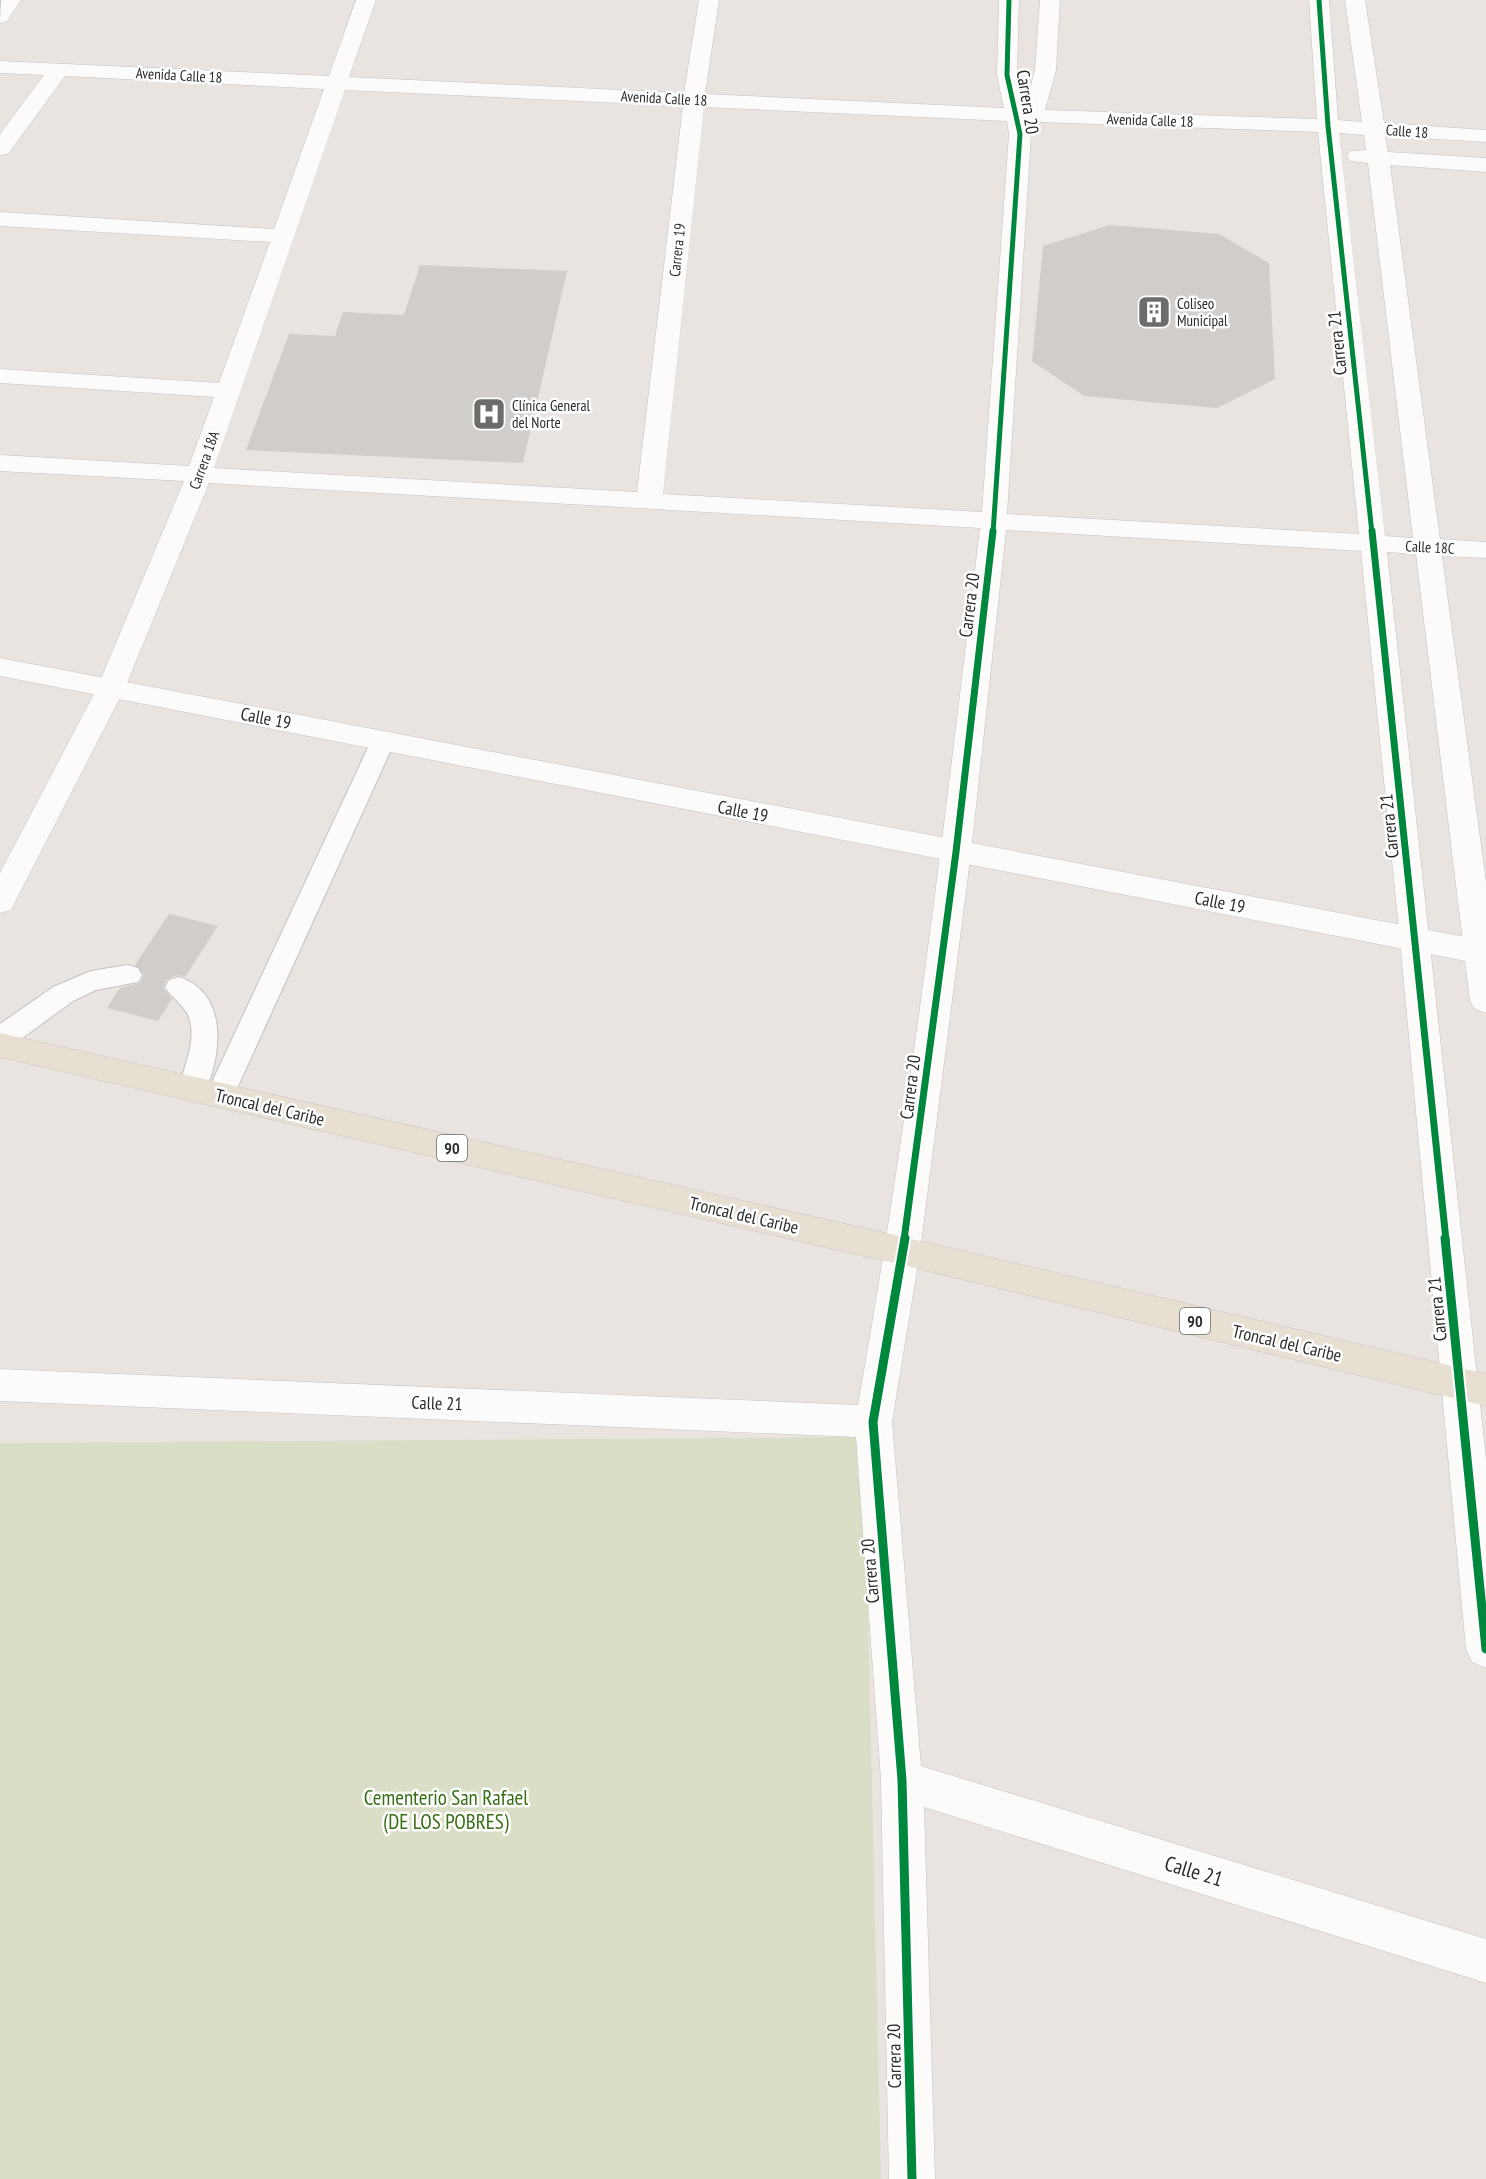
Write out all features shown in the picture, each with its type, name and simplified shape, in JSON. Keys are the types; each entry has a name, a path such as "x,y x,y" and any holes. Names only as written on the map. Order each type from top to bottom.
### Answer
{"main road":[{"name":"Troncal del Caribe","path":"0,1045 903,1251 1473,1387"}],"street":[{"path":"0,18 11,0"},
{"name":"Carrera 18A","path":"0,902 111,688 199,475 366,0"},
{"name":"Carrera 19","path":"649,501 694,99 710,0"},
{"name":"Carrera 20","path":"912,2179 902,1780 873,1422 903,1251 956,852 994,521 1023,121 1007,75 1009,0"},
{"name":"Carrera 20","path":"1023,121 1046,77 1050,0"},
{"name":"Carrera 21","path":"1319,0 1330,140 1416,940 1473,1387 1486,1649"},
{"path":"1355,0 1378,158 1427,547 1484,953 1486,1000"},
{"name":"Avenida Calle 18","path":"0,67 694,99 1330,140"},
{"path":"0,149 59,70"},
{"name":"Calle 18","path":"1330,140 1372,129 1486,136"},
{"name":"Calle 18","path":"1330,140 1378,158 1486,165"},
{"path":"0,219 283,236"},
{"path":"0,376 228,391"},
{"name":"Calle 18C","path":"0,464 1486,550"},
{"name":"Calle 19","path":"0,667 1484,953"},
{"name":"Calle 21","path":"0,1385 873,1422"},
{"name":"Calle 21","path":"902,1780 1486,1961"}],"lane":[{"path":"206,1092 383,741"},
{"path":"0,1039 63,994 91,981 128,975"},
{"path":"179,987 195,1000 207,1032 206,1092"}],"green space":[{"name":"Cementerio San Rafael (DE LOS POBRES)","path":"864,1437 881,2179 0,2179 0,1443"}],"building":[{"name":"Coliseo Municipal","path":"1110,225 1219,234 1269,263 1275,379 1217,408 1084,396 1032,361 1043,246"},
{"path":"420,265 567,271 523,463 246,450 289,334 335,336 343,312 404,315"},
{"path":"169,914 218,926 185,977 178,975 167,979 163,988 172,999 158,1021 107,1008 120,988 140,983 144,974 135,965"}],"cycle path":[{"path":"912,2179 902,1780 873,1422 903,1251 956,852 994,521 1020,134 1007,75 1009,0"},
{"path":"1319,0 1328,126 1416,940 1486,1649"}],"place":[{"name":"Coliseo Municipal","path":"1154,312"},
{"name":"Clínica General del Norte","path":"489,414"}]}
